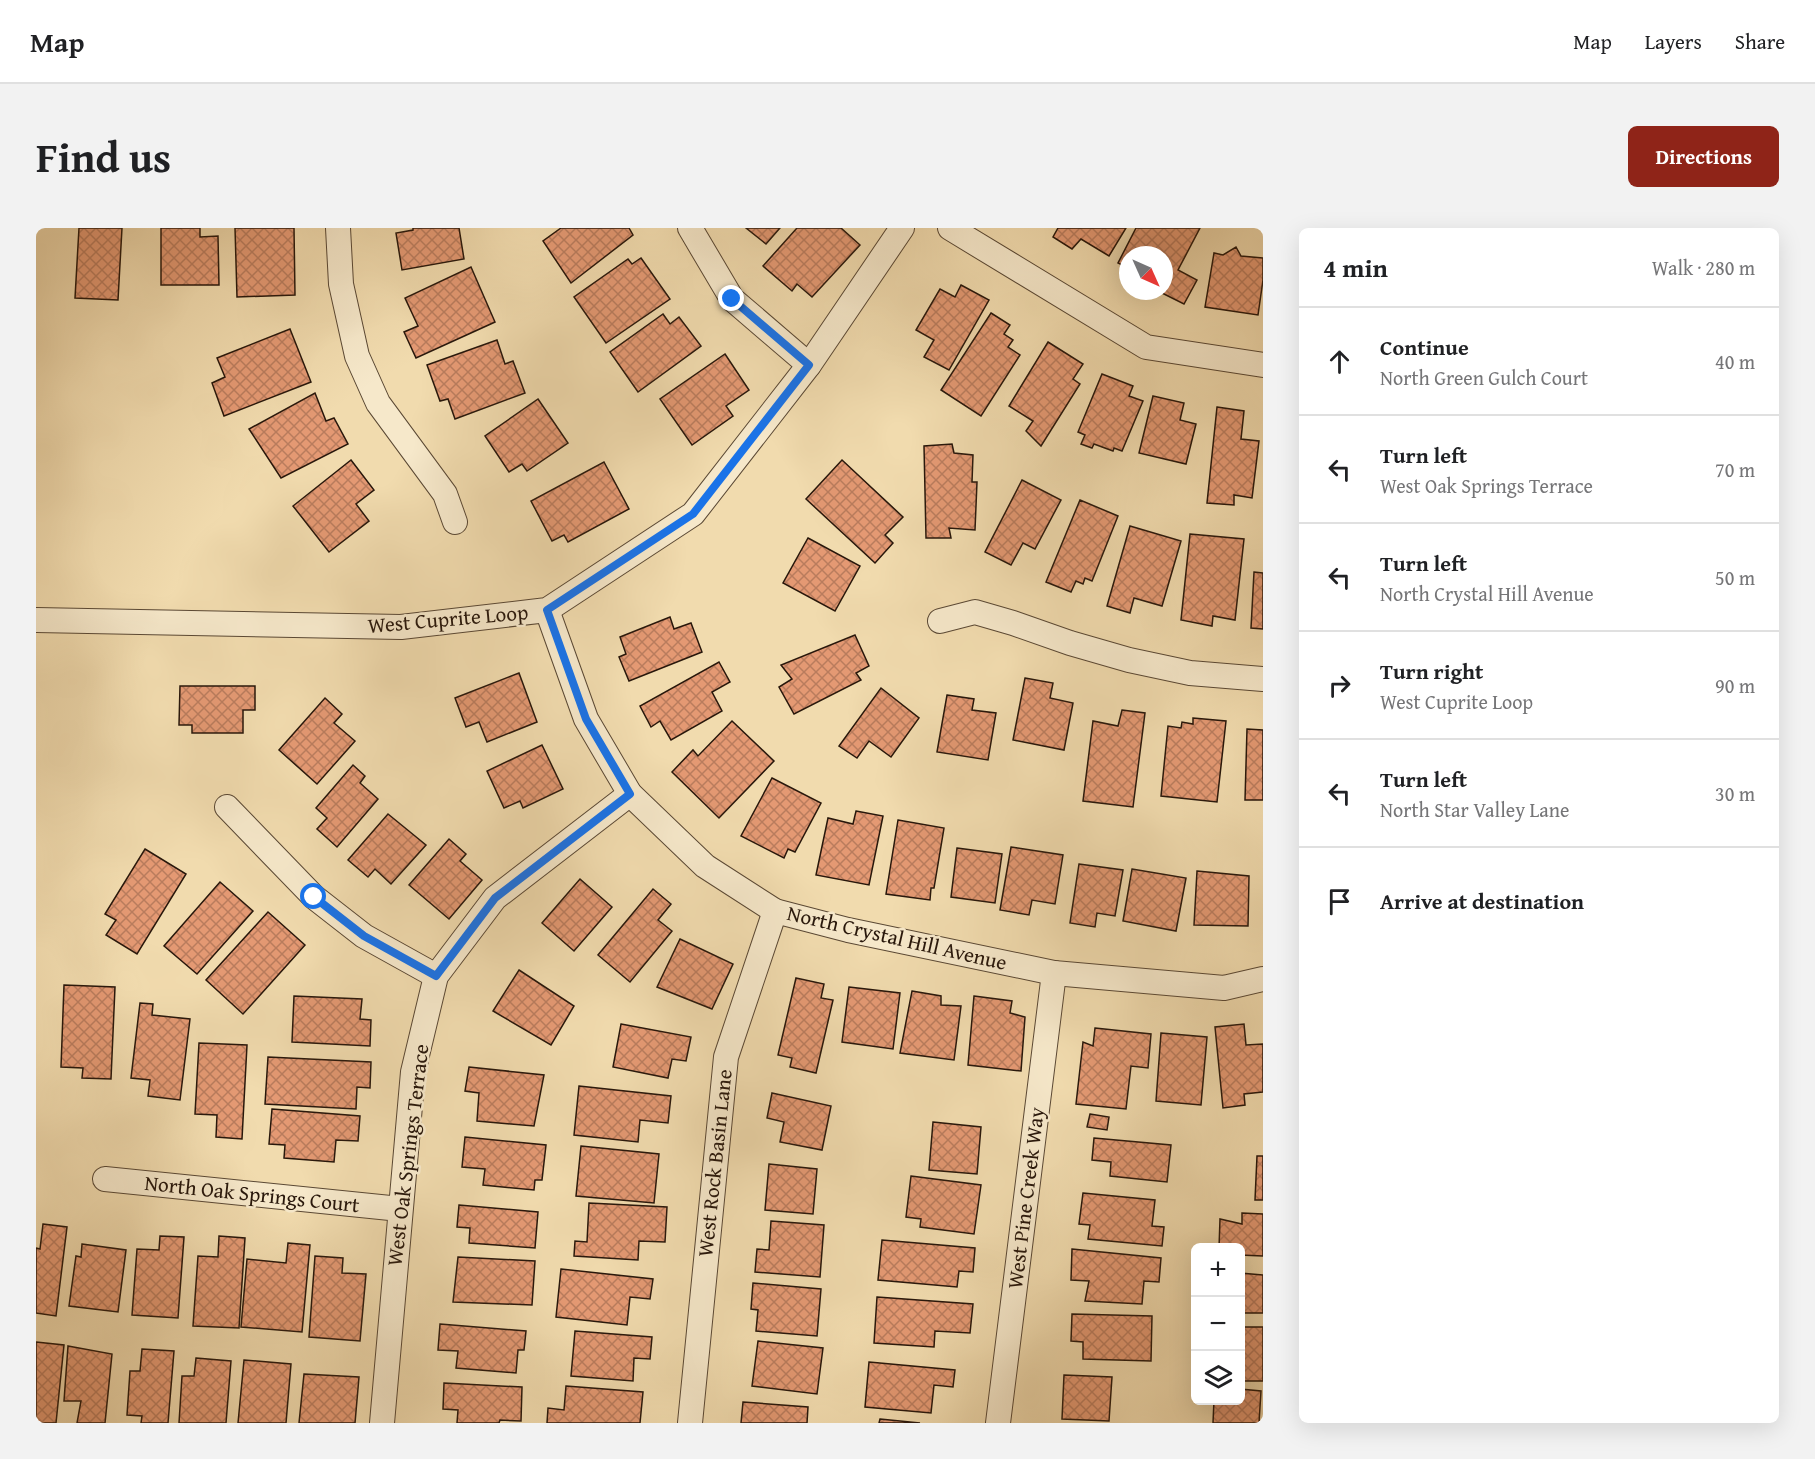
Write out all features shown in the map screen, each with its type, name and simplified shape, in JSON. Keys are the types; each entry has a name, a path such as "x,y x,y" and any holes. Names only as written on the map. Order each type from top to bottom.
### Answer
{"street":[{"path":"338,228 341,284 357,356 378,403 445,494 455,522"},
{"path":"690,228 732,299 809,365"},
{"name":"West Cuprite Loop","path":"36,620 401,627 547,610 693,514 809,365 902,228"},
{"path":"950,228 1146,347 1263,365"},
{"name":"North Crystal Hill Avenue","path":"547,610 586,719 630,794 705,866 775,911 848,930 1054,973 1224,988 1263,979"},
{"path":"940,621 975,612 1129,660 1190,673 1263,679"},
{"name":"West Oak Springs Terrace","path":"382,1423 413,1072 436,976 495,898 630,794"},
{"path":"227,807 314,897 364,936 436,976"},
{"name":"West Rock Basin Lane","path":"690,1423 726,1056 775,911"},
{"name":"West Pine Creek Way","path":"998,1423 1054,973"},
{"name":"North Oak Springs Court","path":"105,1179 400,1209"}],"building":[{"path":"79,228 122,228 118,300 75,298"},
{"path":"161,228 200,228 200,237 218,236 219,285 161,285"},
{"path":"235,228 294,228 295,295 237,297"},
{"path":"413,228 459,228 464,259 402,270 396,233 413,230"},
{"path":"561,228 629,228 633,235 571,283 543,241"},
{"path":"746,228 780,228 766,244"},
{"path":"797,228 841,228 860,245 812,297 797,284 792,291 763,266"},
{"path":"1058,228 1126,228 1109,256 1081,239 1072,249 1053,237"},
{"path":"1136,228 1200,228 1178,270 1197,280 1184,304 1173,298 1173,246 1127,246"},
{"path":"1236,247 1241,256 1263,258 1263,280 1258,315 1205,307 1214,253 1223,255"},
{"path":"641,258 670,299 606,343 574,297 628,259 632,264"},
{"path":"471,267 495,322 416,358 404,332 418,326 405,298"},
{"path":"961,285 989,300 949,370 924,357 934,340 916,330 940,289 955,297"},
{"path":"991,313 1010,325 1004,334 1013,340 1008,347 1020,355 981,416 941,390"},
{"path":"663,314 670,324 679,317 701,346 638,392 610,352"},
{"path":"290,329 311,382 224,416 212,383 225,377 217,358"},
{"path":"497,340 505,364 513,361 525,393 455,419 448,399 440,401 427,365"},
{"path":"1048,342 1083,364 1073,379 1080,384 1041,446 1026,431 1033,421 1009,406"},
{"path":"725,354 749,390 726,406 733,416 692,445 660,399"},
{"path":"1102,374 1133,386 1129,396 1143,401 1122,451 1114,448 1113,451 1094,444 1092,448 1081,444 1085,435 1078,432"},
{"path":"315,393 326,421 334,418 348,444 281,478 249,429"},
{"path":"1153,396 1184,403 1180,420 1196,424 1186,464 1139,453"},
{"path":"538,399 568,443 527,471 522,464 509,472 485,436"},
{"path":"1217,407 1244,411 1241,439 1259,441 1252,498 1234,495 1234,505 1207,503"},
{"path":"952,444 954,453 973,455 972,482 977,482 975,530 949,528 951,538 926,538 924,446"},
{"path":"351,460 374,490 356,504 369,521 329,552 293,506"},
{"path":"842,460 903,517 885,535 893,543 875,563 806,499"},
{"path":"604,462 629,509 568,542 564,535 552,541 531,501"},
{"path":"1022,480 1061,500 1035,549 1023,543 1011,565 985,552"},
{"path":"1080,500 1118,516 1092,581 1085,578 1083,584 1076,581 1071,592 1046,582"},
{"path":"1130,526 1181,541 1162,606 1134,598 1130,613 1107,606"},
{"path":"1190,534 1244,539 1235,620 1213,616 1212,626 1181,620"},
{"path":"808,538 860,566 835,611 783,583"},
{"path":"1254,572 1263,573 1263,629 1251,628"},
{"path":"670,617 674,629 691,623 702,652 629,681 619,657 626,654 620,637"},
{"path":"855,635 869,666 856,673 861,680 794,714 779,687 792,679 781,665"},
{"path":"719,662 730,682 712,692 722,711 671,740 660,721 651,727 640,706"},
{"path":"519,673 537,722 487,742 479,722 466,727 455,698"},
{"path":"1025,678 1053,683 1050,698 1073,703 1064,750 1013,740"},
{"path":"180,686 255,686 255,710 243,710 243,733 192,733 192,725 179,725"},
{"path":"881,688 919,718 891,757 869,741 857,758 839,746"},
{"path":"947,695 974,699 972,710 996,713 988,760 937,752"},
{"path":"325,698 342,714 334,723 355,741 317,784 279,750"},
{"path":"1122,710 1145,713 1133,807 1083,801 1093,721 1118,726"},
{"path":"1193,718 1226,721 1217,802 1161,796 1168,726 1181,728 1182,722 1193,724"},
{"path":"732,721 774,761 719,818 672,772 693,750 698,756"},
{"path":"1247,729 1263,730 1263,800 1245,800"},
{"path":"542,745 563,789 523,808 520,801 504,808 487,771"},
{"path":"353,765 365,776 360,783 378,799 337,847 317,829 327,818 316,808"},
{"path":"772,778 821,803 795,852 788,849 784,858 741,836"},
{"path":"856,811 883,816 869,885 816,875 828,818 853,824"},
{"path":"388,814 426,845 391,884 375,869 368,877 348,860"},
{"path":"898,820 944,828 930,900 886,894"},
{"path":"449,839 466,854 460,861 482,880 449,919 409,885"},
{"path":"1011,847 1063,855 1055,904 1032,900 1029,915 1000,910"},
{"path":"957,848 1002,854 995,903 951,897"},
{"path":"145,849 186,874 137,954 106,935 116,920 105,914"},
{"path":"1079,864 1123,870 1115,916 1097,913 1095,927 1070,923"},
{"path":"1132,869 1186,878 1176,931 1123,921"},
{"path":"1197,871 1249,876 1248,926 1194,925"},
{"path":"580,879 612,907 574,951 542,923"},
{"path":"220,882 253,911 197,974 164,946"},
{"path":"653,889 671,904 658,920 672,931 630,982 598,955"},
{"path":"268,912 305,945 243,1014 206,980"},
{"path":"680,939 733,964 712,1009 657,987"},
{"path":"519,970 574,1006 551,1045 493,1011"},
{"path":"796,978 824,984 821,998 833,1000 816,1073 790,1067 792,1058 778,1055"},
{"path":"64,985 115,987 111,1079 82,1078 83,1068 61,1067"},
{"path":"849,987 900,993 893,1049 842,1042"},
{"path":"912,991 941,996 941,1005 961,1006 954,1060 900,1053"},
{"path":"294,996 362,999 360,1019 371,1020 370,1046 292,1042"},
{"path":"974,996 1012,1001 1010,1013 1025,1017 1021,1071 968,1065"},
{"path":"140,1003 153,1004 152,1015 190,1019 180,1100 148,1096 150,1080 131,1078"},
{"path":"621,1024 691,1037 686,1061 672,1059 668,1078 613,1067"},
{"path":"1244,1024 1246,1045 1263,1044 1263,1092 1244,1094 1245,1105 1223,1108 1215,1027"},
{"path":"1095,1028 1151,1034 1148,1068 1131,1066 1126,1109 1076,1104 1083,1042 1093,1046"},
{"path":"1161,1033 1207,1037 1201,1105 1156,1101"},
{"path":"199,1043 247,1045 242,1139 216,1137 217,1115 195,1114"},
{"path":"268,1057 371,1062 370,1088 357,1087 356,1109 265,1104"},
{"path":"469,1067 544,1075 534,1126 477,1121 479,1093 465,1091"},
{"path":"579,1086 671,1096 668,1123 640,1120 638,1142 574,1135"},
{"path":"772,1093 831,1106 822,1150 780,1142 784,1122 767,1118"},
{"path":"272,1109 360,1116 358,1141 336,1140 334,1162 284,1158 285,1145 269,1144"},
{"path":"1090,1114 1109,1117 1107,1130 1087,1127"},
{"path":"933,1122 981,1127 977,1174 929,1170"},
{"path":"465,1137 546,1145 542,1180 535,1180 534,1190 483,1185 485,1169 462,1167"},
{"path":"1094,1138 1171,1145 1167,1182 1110,1176 1111,1162 1092,1160"},
{"path":"581,1146 659,1154 654,1203 576,1196"},
{"path":"1257,1156 1263,1156 1263,1200 1255,1200"},
{"path":"769,1164 817,1169 813,1214 765,1210"},
{"path":"911,1176 981,1185 974,1234 920,1227 921,1219 906,1217"},
{"path":"1083,1193 1155,1200 1152,1226 1164,1227 1162,1246 1088,1239 1090,1225 1079,1224"},
{"path":"589,1203 667,1207 665,1242 639,1241 638,1260 574,1256 575,1241 587,1242"},
{"path":"459,1205 538,1212 535,1248 469,1243 470,1228 457,1227"},
{"path":"1242,1213 1263,1214 1263,1256 1245,1255 1245,1243 1219,1243 1220,1219 1242,1224"},
{"path":"771,1221 824,1225 820,1277 755,1272 757,1249 769,1250"},
{"path":"43,1224 67,1227 56,1316 36,1313 36,1248 40,1249"},
{"path":"160,1236 184,1237 178,1318 132,1315 137,1249 159,1250"},
{"path":"219,1236 245,1238 239,1328 193,1326 198,1256 218,1257"},
{"path":"882,1240 975,1248 973,1272 959,1271 957,1287 878,1280"},
{"path":"288,1243 310,1245 302,1332 241,1327 247,1259 286,1263"},
{"path":"82,1244 126,1250 118,1312 69,1306 76,1256 81,1257"},
{"path":"1072,1249 1161,1258 1159,1282 1144,1281 1142,1304 1085,1301 1089,1281 1071,1280"},
{"path":"315,1256 343,1258 342,1273 366,1274 360,1341 309,1337"},
{"path":"458,1257 535,1261 532,1305 453,1302"},
{"path":"561,1269 653,1279 650,1299 630,1297 627,1325 556,1317"},
{"path":"1245,1273 1263,1275 1263,1313 1245,1313"},
{"path":"753,1283 821,1289 817,1336 756,1331 758,1310 751,1309"},
{"path":"877,1297 973,1304 970,1333 935,1331 934,1347 874,1343"},
{"path":"1072,1314 1152,1316 1151,1361 1083,1359 1083,1342 1071,1341"},
{"path":"440,1324 526,1331 524,1350 518,1350 516,1373 456,1368 458,1351 438,1350"},
{"path":"1245,1327 1263,1327 1263,1381 1245,1381"},
{"path":"575,1331 652,1337 650,1359 634,1358 633,1381 571,1376"},
{"path":"758,1341 823,1348 817,1394 752,1386"},
{"path":"36,1342 64,1345 56,1423 36,1423"},
{"path":"68,1346 112,1354 105,1423 77,1423 81,1401 64,1401"},
{"path":"142,1349 174,1351 168,1423 141,1423 142,1416 127,1415 130,1371 140,1371"},
{"path":"196,1358 231,1361 226,1423 179,1423 182,1376 194,1376"},
{"path":"244,1360 291,1364 286,1423 238,1423"},
{"path":"869,1362 955,1370 953,1387 934,1385 931,1413 865,1407"},
{"path":"304,1374 359,1377 355,1423 299,1423"},
{"path":"1064,1375 1112,1377 1109,1421 1062,1419"},
{"path":"444,1383 522,1387 521,1421 457,1423 458,1410 443,1409"},
{"path":"566,1386 643,1392 640,1423 547,1423 548,1408 564,1410"},
{"path":"1245,1389 1261,1391 1259,1423 1213,1423 1214,1405 1245,1405"},
{"path":"743,1402 808,1407 807,1423 741,1423"},
{"path":"880,1419 920,1423 879,1423"}],"route":[{"path":"314,897 364,936 436,976 495,898 630,794 586,719 547,610 693,514 809,365 732,299"}]}
